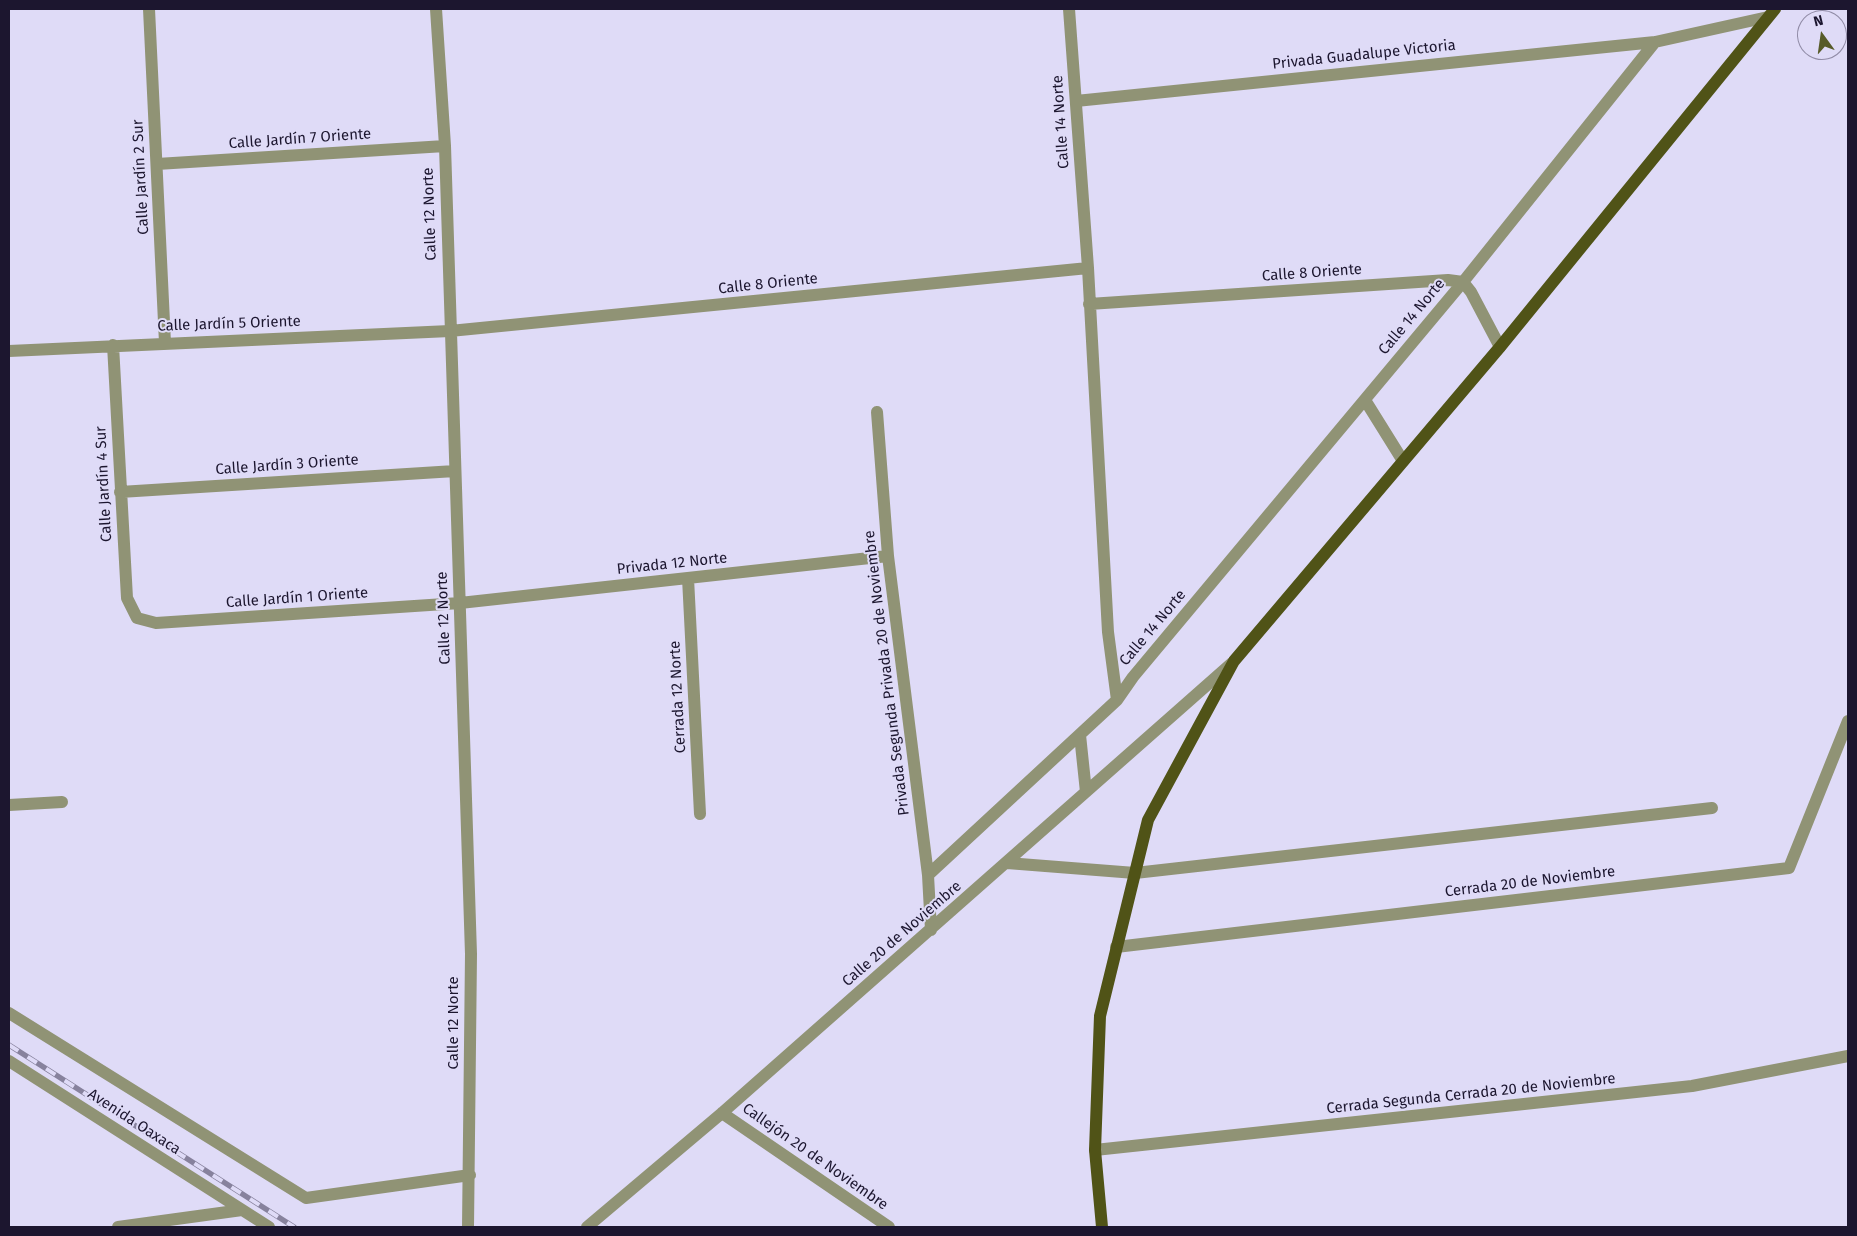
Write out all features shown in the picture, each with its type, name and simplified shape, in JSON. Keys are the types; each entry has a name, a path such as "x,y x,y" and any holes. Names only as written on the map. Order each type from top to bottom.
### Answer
{"main road":[{"path":"1102,1227 1095,1150 1100,1016 1116,947 1148,820 1234,661 1500,346 1772,13"}],"street":[{"name":"Calle Jardín 2 Sur","path":"150,9 165,343"},
{"name":"Calle 12 Norte","path":"436,9 445,146 471,954 468,1227"},
{"name":"Calle 14 Norte","path":"1068,9 1088,268 1108,632 1117,700"},
{"name":"Privada Guadalupe Victoria","path":"1076,101 1655,42 1772,13"},
{"name":"Calle 14 Norte","path":"1117,700 1133,677 1463,282 1655,42"},
{"name":"Calle Jardín 7 Oriente","path":"157,164 445,146"},
{"name":"Calle 8 Oriente","path":"450,331 1088,268"},
{"name":"Calle 8 Oriente","path":"1089,304 1448,280 1463,282"},
{"path":"1463,282 1471,292 1500,346"},
{"name":"Calle Jardín 5 Oriente","path":"9,351 450,331"},
{"name":"Calle Jardín 4 Sur","path":"113,345 127,598 137,618"},
{"path":"1365,400 1403,461"},
{"name":"Privada Segunda Privada 20 de Noviembre","path":"877,412 888,556 928,875 931,930"},
{"name":"Calle Jardín 3 Oriente","path":"120,492 456,471"},
{"name":"Privada 12 Norte","path":"460,603 888,556"},
{"name":"Cerrada 12 Norte","path":"688,578 700,814"},
{"name":"Calle Jardín 1 Oriente","path":"137,618 156,623 460,603"},
{"name":"Calle 20 de Noviembre","path":"587,1227 722,1113 1234,661"},
{"path":"928,875 1117,700"},
{"name":"Cerrada 20 de Noviembre","path":"1116,947 1789,868 1848,721"},
{"path":"1080,735 1086,792"},
{"path":"9,805 62,802"},
{"path":"1007,863 1134,873 1712,808"},
{"path":"9,1013 306,1198 470,1175"},
{"name":"Cerrada Segunda Cerrada 20 de Noviembre","path":"1095,1150 1692,1086 1848,1056"},
{"name":"Avenida Oaxaca","path":"9,1061 269,1227"},
{"name":"Callejón 20 de Noviembre","path":"722,1113 889,1227"},
{"path":"118,1227 242,1210"}],"railway":[{"path":"9,1045 294,1227"}]}
